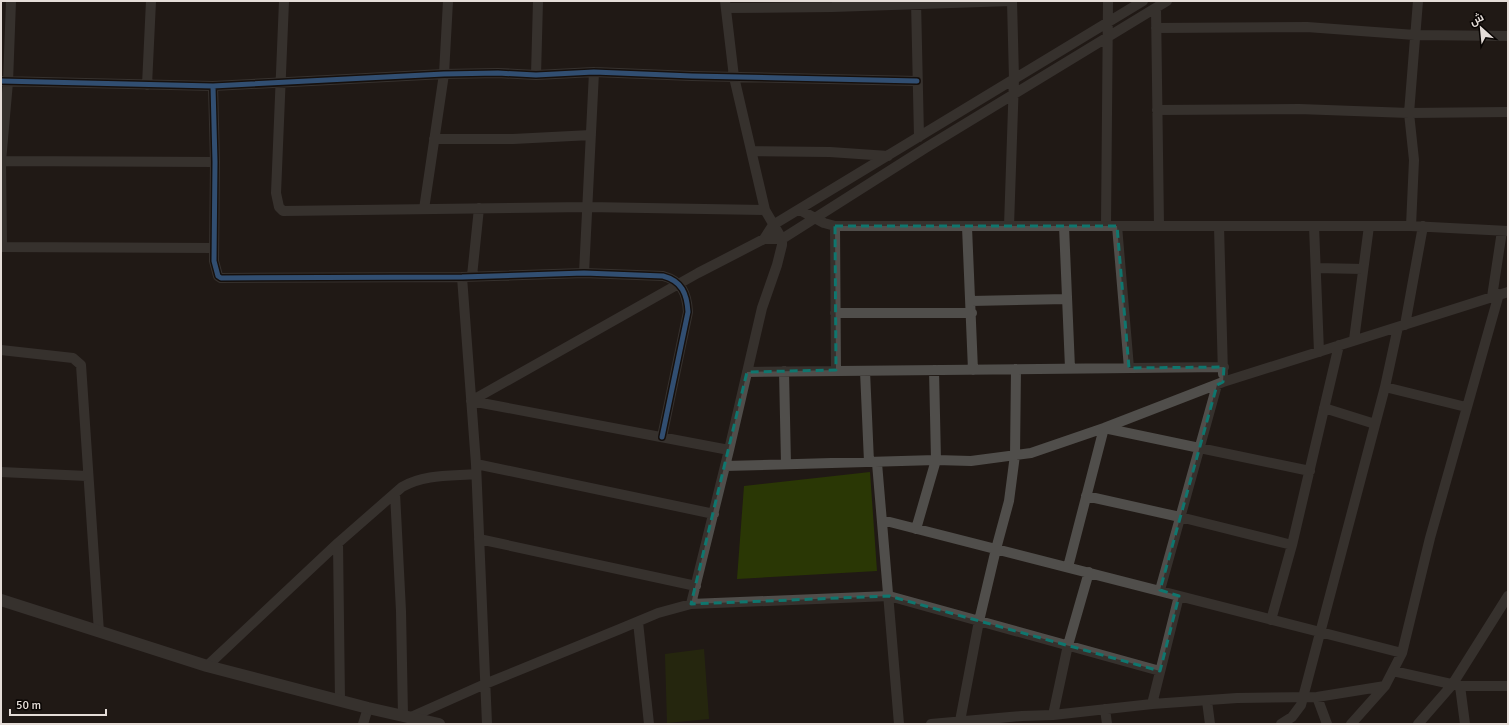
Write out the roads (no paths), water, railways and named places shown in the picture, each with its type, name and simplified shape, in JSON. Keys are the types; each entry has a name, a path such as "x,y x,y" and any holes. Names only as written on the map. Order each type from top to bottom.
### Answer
{"street":[{"path":"11,1 1,161 1,247 214,248"},
{"path":"147,85 151,1"},
{"path":"284,1 276,200 283,211 479,208 765,210"},
{"path":"424,209 444,74 448,1"},
{"path":"536,74 538,1"},
{"path":"691,604 714,514 762,308 781,251 782,239 765,210 734,77 725,4 1012,1 1014,79 1009,226"},
{"path":"1108,1 1111,226 1129,368"},
{"path":"471,401 679,284 764,239 774,225 1143,1"},
{"path":"764,239 782,239 1167,1"},
{"path":"1411,226 1414,160 1409,113 1418,1"},
{"path":"916,3 919,136"},
{"path":"1156,8 1159,226"},
{"path":"1156,28 1308,26 1415,35 1508,36"},
{"path":"5,81 213,86 281,81 444,74 536,74 594,72 917,81"},
{"path":"584,273 594,72"},
{"path":"213,86 215,162 214,248 215,270 221,278 467,277 584,273 662,276 672,278 679,284 688,298 688,312 662,437"},
{"path":"1158,110 1299,109 1409,113 1508,112"},
{"path":"434,138 591,136"},
{"path":"752,151 830,152 888,156"},
{"path":"1,161 215,162"},
{"path":"479,208 467,277 471,401 476,469 484,684 487,724"},
{"path":"800,210 824,223 835,226 1423,226 1505,231 1500,294 1466,407 1430,538 1402,653 1384,686 1351,724"},
{"path":"835,226 836,370"},
{"path":"1064,226 1070,368"},
{"path":"1160,590 1224,367 1219,226"},
{"path":"1314,226 1319,352"},
{"path":"1354,340 1369,226"},
{"path":"1281,724 1298,710 1402,326 1423,226"},
{"path":"967,227 972,314 973,370"},
{"path":"1316,268 1363,269"},
{"path":"725,466 936,460 971,461 1031,453 1104,428 1220,384 1500,294"},
{"path":"971,301 1067,299"},
{"path":"835,313 972,314"},
{"path":"1271,620 1292,545 1339,345"},
{"path":"1,350 73,358 81,365 87,476 94,548 99,632"},
{"path":"747,372 1224,367"},
{"path":"960,721 979,621 1009,501 1015,455 1016,369"},
{"path":"916,529 936,460 934,370"},
{"path":"784,371 786,464"},
{"path":"865,371 873,462 882,520 899,724"},
{"path":"1385,387 1466,407"},
{"path":"471,401 729,450"},
{"path":"1324,408 1375,424"},
{"path":"1104,428 1310,471"},
{"path":"1068,567 1104,428"},
{"path":"207,666 338,543 395,493 407,484 417,480 476,469 714,514"},
{"path":"1,472 87,476"},
{"path":"395,493 402,611 414,719"},
{"path":"1086,496 1180,517 1292,545"},
{"path":"882,520 1402,653"},
{"path":"479,539 696,586"},
{"path":"338,543 340,701"},
{"path":"1053,715 1068,645 1090,572"},
{"path":"414,719 484,684 658,613 691,604 889,596 1160,671"},
{"path":"1152,704 1179,596"},
{"path":"1418,724 1456,686 1508,596"},
{"path":"1,600 207,666 340,701 439,724"},
{"path":"638,622 649,724"},
{"path":"1393,671 1456,686 1508,686"},
{"path":"932,724 960,721 1022,720 1152,704 1237,698 1317,697 1384,686"},
{"path":"1456,686 1464,724"},
{"path":"1317,697 1327,724"},
{"path":"1207,701 1210,724"},
{"path":"363,724 368,708"},
{"path":"1105,710 1107,724"}]}
